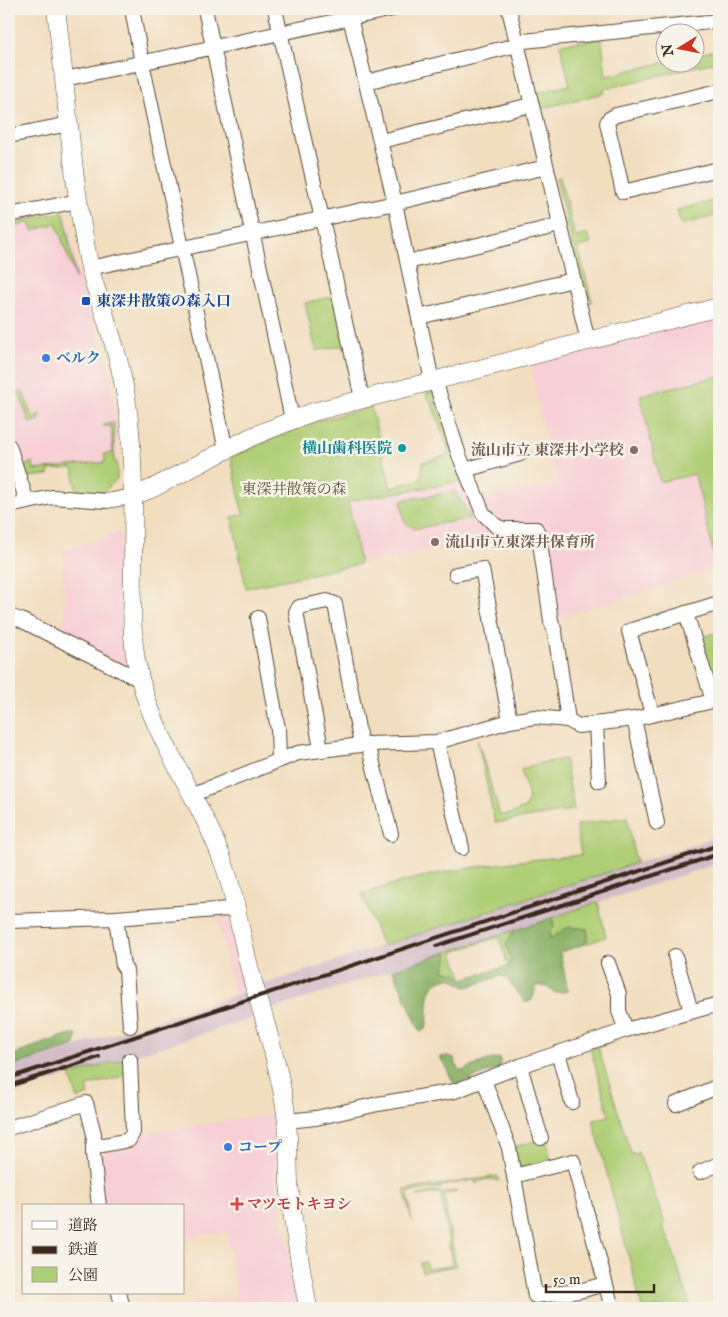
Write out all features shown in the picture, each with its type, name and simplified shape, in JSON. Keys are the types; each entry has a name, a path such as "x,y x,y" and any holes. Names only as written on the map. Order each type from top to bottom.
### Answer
{"street":[{"path":"56,9 78,201 90,268 122,375 133,466 133,624 134,646 140,680 154,719 218,849 236,907 257,997 279,1077 287,1121 289,1183 297,1246 308,1308"},
{"path":"132,9 182,248 227,449"},
{"path":"205,9 292,419"},
{"path":"275,9 362,398"},
{"path":"65,79 281,34 349,14 393,9"},
{"path":"508,9 588,341"},
{"path":"349,14 395,204 432,381 437,388 464,470 483,513 496,526 510,530 536,529 539,534 550,621 555,632 568,720"},
{"path":"366,82 517,45 524,41 719,21"},
{"path":"719,91 616,116 609,120 607,128 623,192 719,169"},
{"path":"380,142 531,105"},
{"path":"9,136 69,124"},
{"path":"90,268 395,204 546,167"},
{"path":"9,215 78,201"},
{"path":"408,262 560,225"},
{"path":"419,317 573,280"},
{"path":"9,506 52,497 107,501 134,496 227,449 292,419 362,398 719,307"},
{"path":"9,446 27,502"},
{"path":"464,470 520,454"},
{"path":"456,574 482,569 510,721"},
{"path":"321,749 296,612 300,607 327,601 335,604 364,745 390,834"},
{"path":"652,714 629,631 719,603"},
{"path":"192,795 298,752 364,745 437,742 510,721 536,717 568,720 578,726 596,724 634,719 717,700 686,613"},
{"path":"9,616 140,680"},
{"path":"258,618 278,729 279,759"},
{"path":"634,719 657,822"},
{"path":"596,724 599,781"},
{"path":"437,742 462,848"},
{"path":"9,921 116,918 236,907"},
{"path":"116,918 123,966 126,970 130,1026"},
{"path":"675,956 690,1011"},
{"path":"608,963 619,994 619,1011 626,1030"},
{"path":"287,1121 316,1118 378,1104 455,1091 558,1052 626,1030 719,1004"},
{"path":"558,1052 572,1102"},
{"path":"93,1147 129,1140 133,1132 130,1060"},
{"path":"520,1066 541,1138"},
{"path":"484,1080 509,1148 535,1296 579,1291 605,1284"},
{"path":"676,1104 719,1086"},
{"path":"9,1128 86,1103 94,1134 93,1147 99,1204"},
{"path":"514,1176 574,1162 612,1308"},
{"path":"700,1172 719,1164"},
{"path":"119,1294 123,1308"}],"shaded area":[{"path":"67,212 80,284 112,388 117,462 49,470 49,475 28,477 9,422 9,223"},
{"name":"流山市立 東深井小学校","path":"719,317 719,568 554,620 542,529 498,522 482,500 558,483 540,416 531,365"},
{"path":"464,481 503,535 469,544 360,564 348,501"},
{"path":"120,532 126,663 121,666 61,635 65,611 62,551"},
{"path":"719,836 719,863 270,1010 262,985"},
{"path":"227,913 246,992 235,996 216,914"},
{"path":"246,992 253,1018 9,1095 9,1067"},
{"path":"275,1113 277,1189 298,1308 169,1308 236,1296 227,1232 185,1238 185,1204 104,1204 100,1158 104,1153 136,1145 143,1134"}],"green space":[{"path":"602,39 606,76 656,64 656,72 674,72 604,89 604,93 539,109 535,93 570,85 560,44"},
{"path":"719,49 719,61 706,64 706,52"},
{"path":"560,177 575,237 588,234 591,244 578,247 592,302 586,303 556,178"},
{"path":"719,199 719,215 681,225 677,210"},
{"path":"64,212 76,279 56,223 33,231 30,222 12,228 11,226 9,227 9,223"},
{"path":"335,296 346,345 316,351 305,303"},
{"path":"719,376 719,550 713,552 695,474 660,482 640,395"},
{"path":"23,391 32,417 40,414 40,420 29,422 19,392"},
{"name":"東深井散策の森","path":"433,392 464,481 348,501 360,564 246,588 232,517 243,515 231,457 313,422 371,407 391,488 421,479 423,462 448,455 448,449 431,401 427,398 426,393"},
{"path":"114,423 114,462 117,462 117,479 102,494 77,492 73,468 49,470 49,475 28,477 24,468 33,462 34,470 105,462 104,454 113,453 111,426 103,426 104,424"},
{"path":"454,490 471,518 414,529 404,521 401,500 449,493"},
{"path":"719,632 719,690 715,688 699,638"},
{"path":"477,739 500,815 510,814 525,808 529,798 521,770 535,764 565,759 574,810 495,823"},
{"path":"627,817 636,863 382,946 362,894 416,878 470,868 581,855 576,825"},
{"path":"598,902 606,937 585,944 588,937 587,929 570,927 550,939 550,932 554,924 552,918"},
{"path":"552,918 554,928 550,932 550,939 570,927 587,929 588,937 585,944 560,952 568,991 555,993 547,987 537,985 532,1000 526,1003 505,977 501,976 467,987 450,978 442,980 436,984 429,995 426,1029 420,1031 393,970 447,952 445,971 455,972 463,979 508,966 511,961 506,943 515,930"},
{"path":"515,930 506,943 511,961 508,966 499,937 453,952 463,980 455,972 445,971 447,952"},
{"path":"70,1034 76,1034 77,1038 74,1046 9,1067 9,1057"},
{"path":"620,1039 598,1047 631,1153 634,1155 638,1152 664,1220 664,1231 669,1239 691,1308 642,1308 593,1120 609,1116 590,1047"},
{"path":"448,1056 454,1058 458,1069 462,1071 487,1060 499,1058 501,1063 500,1068 455,1085 440,1057"},
{"path":"124,1059 125,1076 87,1086 89,1095 78,1099 70,1075"},
{"path":"546,1138 551,1162 523,1169 517,1165 514,1147"},
{"path":"498,1176 499,1181 486,1180 476,1184 475,1180 441,1186 441,1190 439,1188 410,1192 408,1195 412,1222 404,1190"},
{"path":"438,1191 440,1193 457,1192 444,1195 456,1266 422,1272 420,1263 426,1262 427,1269 450,1266 452,1264 441,1194 418,1196"}],"railway":[{"path":"9,1078 719,845"},
{"path":"436,946 719,854"},
{"path":"9,1086 99,1057"}],"place":[{"name":"東深井散策の森入口","path":"86,301"},
{"name":"ベルク","path":"46,358"},
{"name":"横山歯科医院","path":"402,448"},
{"name":"流山市立 東深井小学校","path":"634,450"},
{"name":"流山市立東深井保育所","path":"435,542"},
{"name":"コープ","path":"228,1147"},
{"name":"マツモトキヨシ","path":"237,1204"}]}
